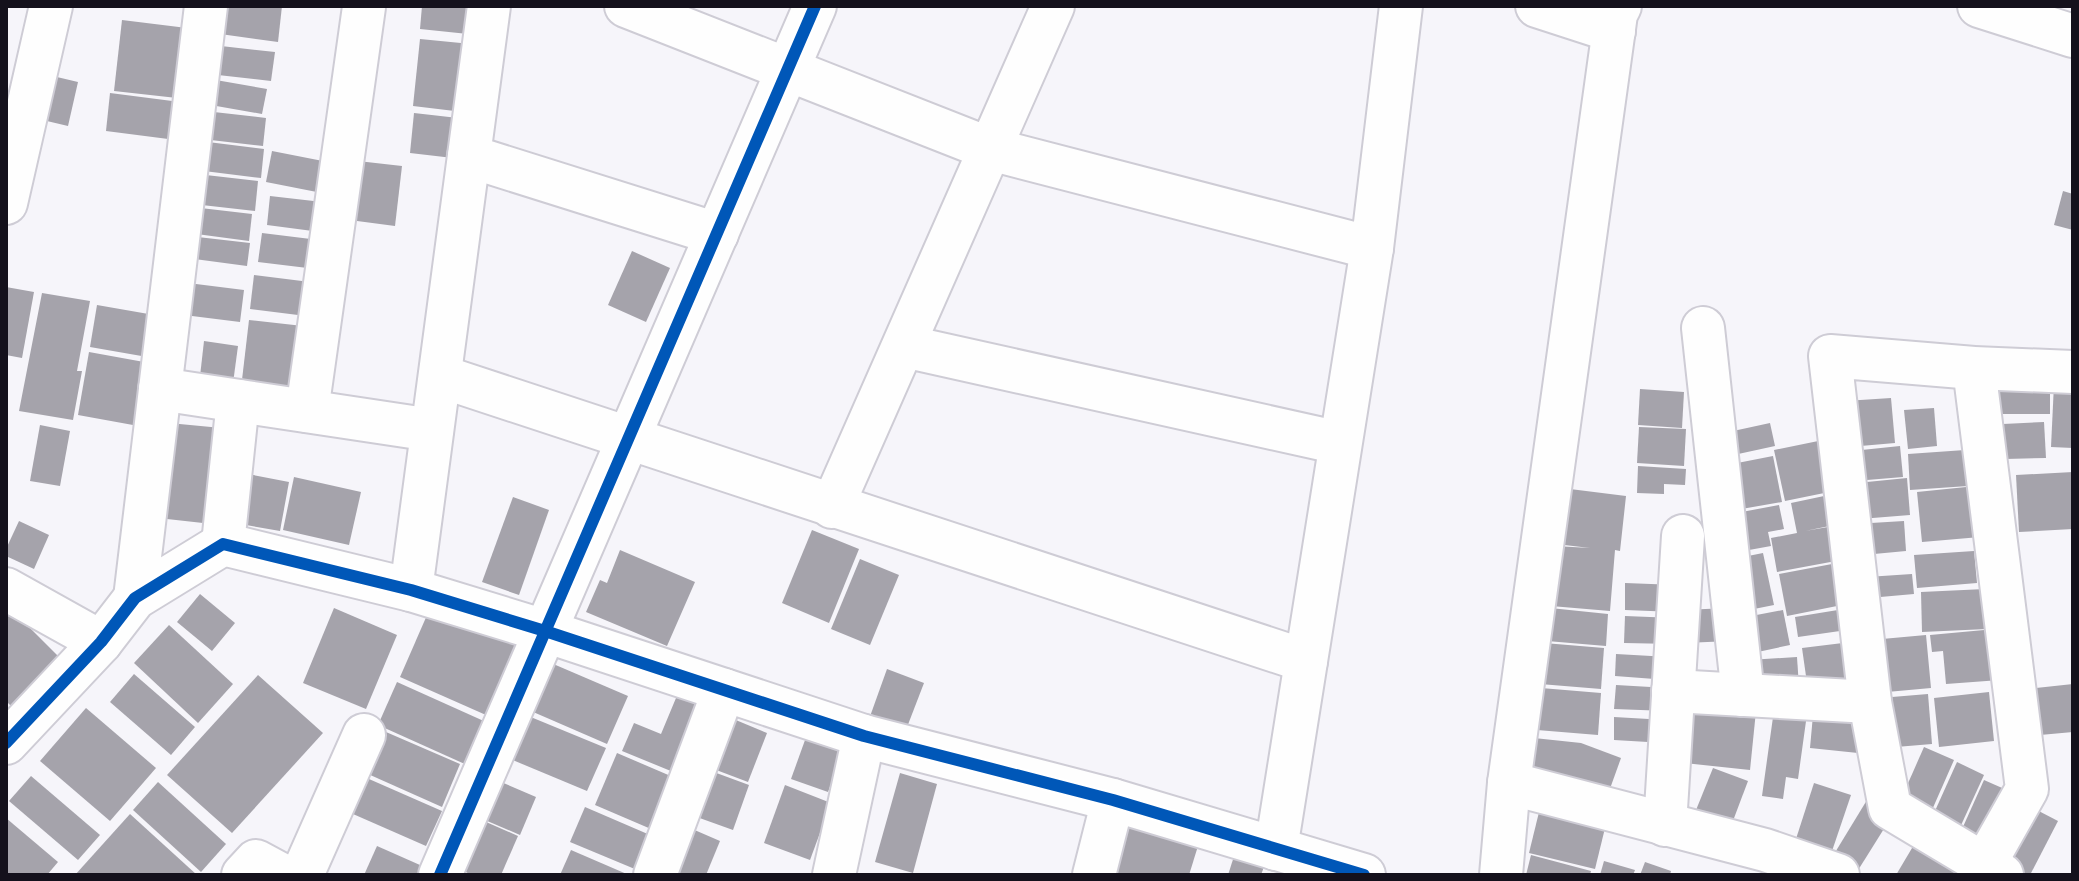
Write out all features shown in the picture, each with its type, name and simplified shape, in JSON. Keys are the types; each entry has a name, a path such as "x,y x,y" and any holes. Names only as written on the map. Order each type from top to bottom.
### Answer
{"street":[{"path":"6,203 51,6"},
{"path":"135,598 206,6"},
{"path":"411,590 489,6"},
{"path":"626,6 990,149 1372,248"},
{"path":"440,875 815,6"},
{"path":"832,507 1053,6"},
{"path":"1276,849 1372,248 1401,6"},
{"path":"1501,875 1509,783 1617,18 1537,6"},
{"path":"1979,6 2073,36"},
{"path":"307,411 364,7"},
{"path":"469,156 717,234"},
{"path":"1703,328 1743,695"},
{"path":"904,346 1340,443"},
{"path":"1974,368 2027,789 1993,870 1890,808 1870,702 1830,356 1974,368 2073,372"},
{"path":"440,376 1306,661"},
{"path":"160,389 432,430"},
{"path":"223,544 238,401"},
{"path":"1665,825 1683,536"},
{"path":"6,743 101,642 135,598 223,544 411,590 864,736 1113,800 1364,875"},
{"path":"6,589 101,642"},
{"path":"655,875 724,690"},
{"path":"1673,691 1870,702"},
{"path":"302,875 364,735"},
{"path":"834,875 864,736"},
{"path":"1509,783 1665,825 1765,862 1838,875"},
{"path":"1094,875 1113,800"},
{"path":"243,875 256,861 282,875"}],"building":[{"path":"217,6 282,6 278,42 213,33"},
{"path":"422,6 471,6 468,34 420,29"},
{"path":"122,20 195,29 186,99 114,91"},
{"path":"420,39 471,44 463,112 413,106"},
{"path":"221,46 275,52 271,81 218,75"},
{"path":"40,73 78,82 68,126 30,117"},
{"path":"210,79 267,89 262,114 205,104"},
{"path":"110,93 180,102 176,140 106,131"},
{"path":"205,111 266,118 263,146 202,139"},
{"path":"414,113 458,118 453,158 410,153"},
{"path":"200,141 264,149 261,178 196,170"},
{"path":"272,151 333,163 327,194 266,182"},
{"path":"349,160 402,166 395,226 342,219"},
{"path":"197,174 258,181 255,211 193,204"},
{"path":"2063,191 2073,194 2073,230 2054,225"},
{"path":"270,196 331,203 328,233 267,225"},
{"path":"192,207 252,214 249,241 189,233"},
{"path":"262,233 327,241 324,270 258,262"},
{"path":"189,236 250,243 247,266 187,258"},
{"path":"632,251 670,268 646,322 608,305"},
{"path":"254,275 318,283 314,317 250,309"},
{"path":"180,282 244,290 240,322 176,314"},
{"path":"6,287 34,292 22,358 6,355"},
{"path":"42,293 90,301 77,371 82,371 73,420 19,411"},
{"path":"97,305 160,316 153,358 90,347"},
{"path":"249,320 303,326 294,403 240,397"},
{"path":"204,341 238,346 231,398 198,394"},
{"path":"89,352 155,364 144,427 78,415"},
{"path":"1996,381 2050,381 2050,414 1996,414"},
{"path":"2054,384 2073,385 2073,448 2051,447"},
{"path":"1640,389 1684,392 1682,428 1638,425"},
{"path":"1891,398 1895,443 1849,447 1845,401"},
{"path":"1934,408 1937,446 1908,449 1904,410"},
{"path":"2044,422 2046,458 2005,459 2003,424"},
{"path":"169,423 232,429 221,525 158,518"},
{"path":"1770,423 1775,446 1729,456 1724,433"},
{"path":"40,425 70,431 60,486 30,481"},
{"path":"1639,427 1686,429 1684,466 1637,463"},
{"path":"1828,439 1839,490 1785,501 1774,450"},
{"path":"1900,446 1903,477 1855,481 1852,451"},
{"path":"1965,450 1968,486 1910,490 1908,454"},
{"path":"1773,456 1782,502 1730,511 1722,466"},
{"path":"1638,466 1686,469 1685,485 1664,484 1664,494 1637,493"},
{"path":"238,472 289,482 280,531 229,522"},
{"path":"2073,472 2073,529 2019,532 2016,475"},
{"path":"294,477 361,492 349,545 283,530"},
{"path":"1907,478 1910,515 1860,519 1857,483"},
{"path":"1976,486 1980,537 1922,542 1917,492"},
{"path":"1562,488 1626,496 1620,551 1615,550 1610,611 1551,606 1555,546 1590,548 1556,544"},
{"path":"1843,492 1849,522 1805,531 1845,524 1852,558 1777,572 1771,538 1797,533 1791,503"},
{"path":"513,497 549,510 519,595 482,582"},
{"path":"1779,505 1784,529 1768,532 1771,546 1738,552 1731,514"},
{"path":"19,521 49,535 34,569 6,556 6,549"},
{"path":"1904,521 1906,551 1874,554 1871,523"},
{"path":"812,530 859,549 829,623 782,603"},
{"path":"620,550 695,582 667,646 586,612 600,580 607,583"},
{"path":"1974,551 1977,583 1917,588 1914,555"},
{"path":"1763,553 1774,605 1744,611 1733,559"},
{"path":"860,559 899,575 870,645 831,629"},
{"path":"1848,561 1857,602 1787,616 1779,574"},
{"path":"1912,574 1914,594 1869,598 1867,577"},
{"path":"1625,583 1677,585 1676,612 1625,610"},
{"path":"1985,589 1987,629 1922,632 1921,592"},
{"path":"200,594 235,623 212,651 177,622"},
{"path":"6,604 63,661 14,709 6,701"},
{"path":"431,606 527,648 495,719 400,677"},
{"path":"334,608 397,635 366,709 303,683"},
{"path":"1550,608 1608,614 1606,646 1547,641"},
{"path":"1728,608 1730,641 1685,643 1683,610"},
{"path":"1844,609 1847,630 1798,637 1795,617"},
{"path":"1783,610 1790,645 1753,653 1746,617"},
{"path":"1625,616 1675,618 1674,644 1624,643"},
{"path":"169,625 233,684 198,723 134,663"},
{"path":"1995,629 2000,680 1946,684 1943,651 1932,652 1930,635"},
{"path":"1926,635 1931,688 1876,693 1871,640"},
{"path":"1851,642 1856,685 1808,690 1802,648"},
{"path":"1544,643 1604,648 1601,689 1540,684"},
{"path":"1616,654 1669,657 1668,680 1615,676"},
{"path":"1797,657 1799,687 1751,690 1749,660"},
{"path":"544,660 628,696 607,744 524,708"},
{"path":"887,669 924,683 904,735 868,722"},
{"path":"134,674 195,727 171,755 110,702"},
{"path":"258,675 323,733 232,833 167,775"},
{"path":"397,682 486,722 467,765 378,725"},
{"path":"2073,684 2073,732 2040,735 2036,688"},
{"path":"1616,685 1668,688 1667,711 1614,709"},
{"path":"681,686 715,699 683,776 622,751 634,723 661,734"},
{"path":"1541,688 1601,693 1598,735 1537,730"},
{"path":"1989,692 1994,741 1939,747 1934,698"},
{"path":"1928,694 1932,744 1884,748 1880,698"},
{"path":"1681,703 1756,711 1750,770 1675,762"},
{"path":"1814,704 1862,709 1858,753 1810,748"},
{"path":"86,708 156,768 110,821 40,761"},
{"path":"1774,710 1807,714 1798,779 1786,777 1783,799 1762,796"},
{"path":"521,713 606,748 587,791 503,756"},
{"path":"1614,717 1666,720 1665,743 1614,740"},
{"path":"731,718 767,733 748,782 711,768"},
{"path":"809,729 846,742 828,792 791,779"},
{"path":"386,732 460,764 442,807 368,774"},
{"path":"1534,738 1581,743 1621,758 1607,797 1528,776"},
{"path":"1924,747 1954,760 1928,819 1898,806"},
{"path":"617,753 687,783 665,835 595,805"},
{"path":"1957,762 1984,775 1957,834 1930,822"},
{"path":"1713,768 1748,781 1728,834 1692,820"},
{"path":"711,771 749,785 733,830 694,816"},
{"path":"353,772 442,811 426,846 337,807"},
{"path":"900,773 937,784 913,873 875,862"},
{"path":"31,776 100,835 78,860 9,801"},
{"path":"494,779 536,797 520,835 478,817"},
{"path":"1984,780 2009,791 1984,850 1958,838"},
{"path":"158,782 226,844 201,872 133,810"},
{"path":"1814,783 1851,795 1831,854 1795,842"},
{"path":"785,785 831,803 810,860 764,843"},
{"path":"1867,800 1892,816 1855,875 1828,864"},
{"path":"585,807 657,838 642,872 570,842"},
{"path":"2031,807 2058,821 2030,875 2016,875 2000,866"},
{"path":"1540,808 1606,824 1595,869 1529,853"},
{"path":"130,814 197,875 75,875"},
{"path":"6,818 58,862 47,875 6,875"},
{"path":"477,818 518,836 501,875 472,875 455,867"},
{"path":"1122,823 1198,846 1189,875 1106,875"},
{"path":"683,825 720,841 706,875 661,875"},
{"path":"1918,838 1970,875 1896,875"},
{"path":"377,846 429,869 426,875 364,875"},
{"path":"571,850 629,875 560,875"},
{"path":"1236,850 1266,861 1261,875 1228,875"},
{"path":"1531,855 1591,871 1590,875 1526,875"},
{"path":"1604,861 1635,870 1633,875 1600,875"},
{"path":"1645,862 1671,871 1670,875 1640,875"}],"cycle path":[{"path":"440,875 815,6"},
{"path":"6,743 101,642 135,598 223,544 411,590 864,736 1113,800 1364,875"}]}
